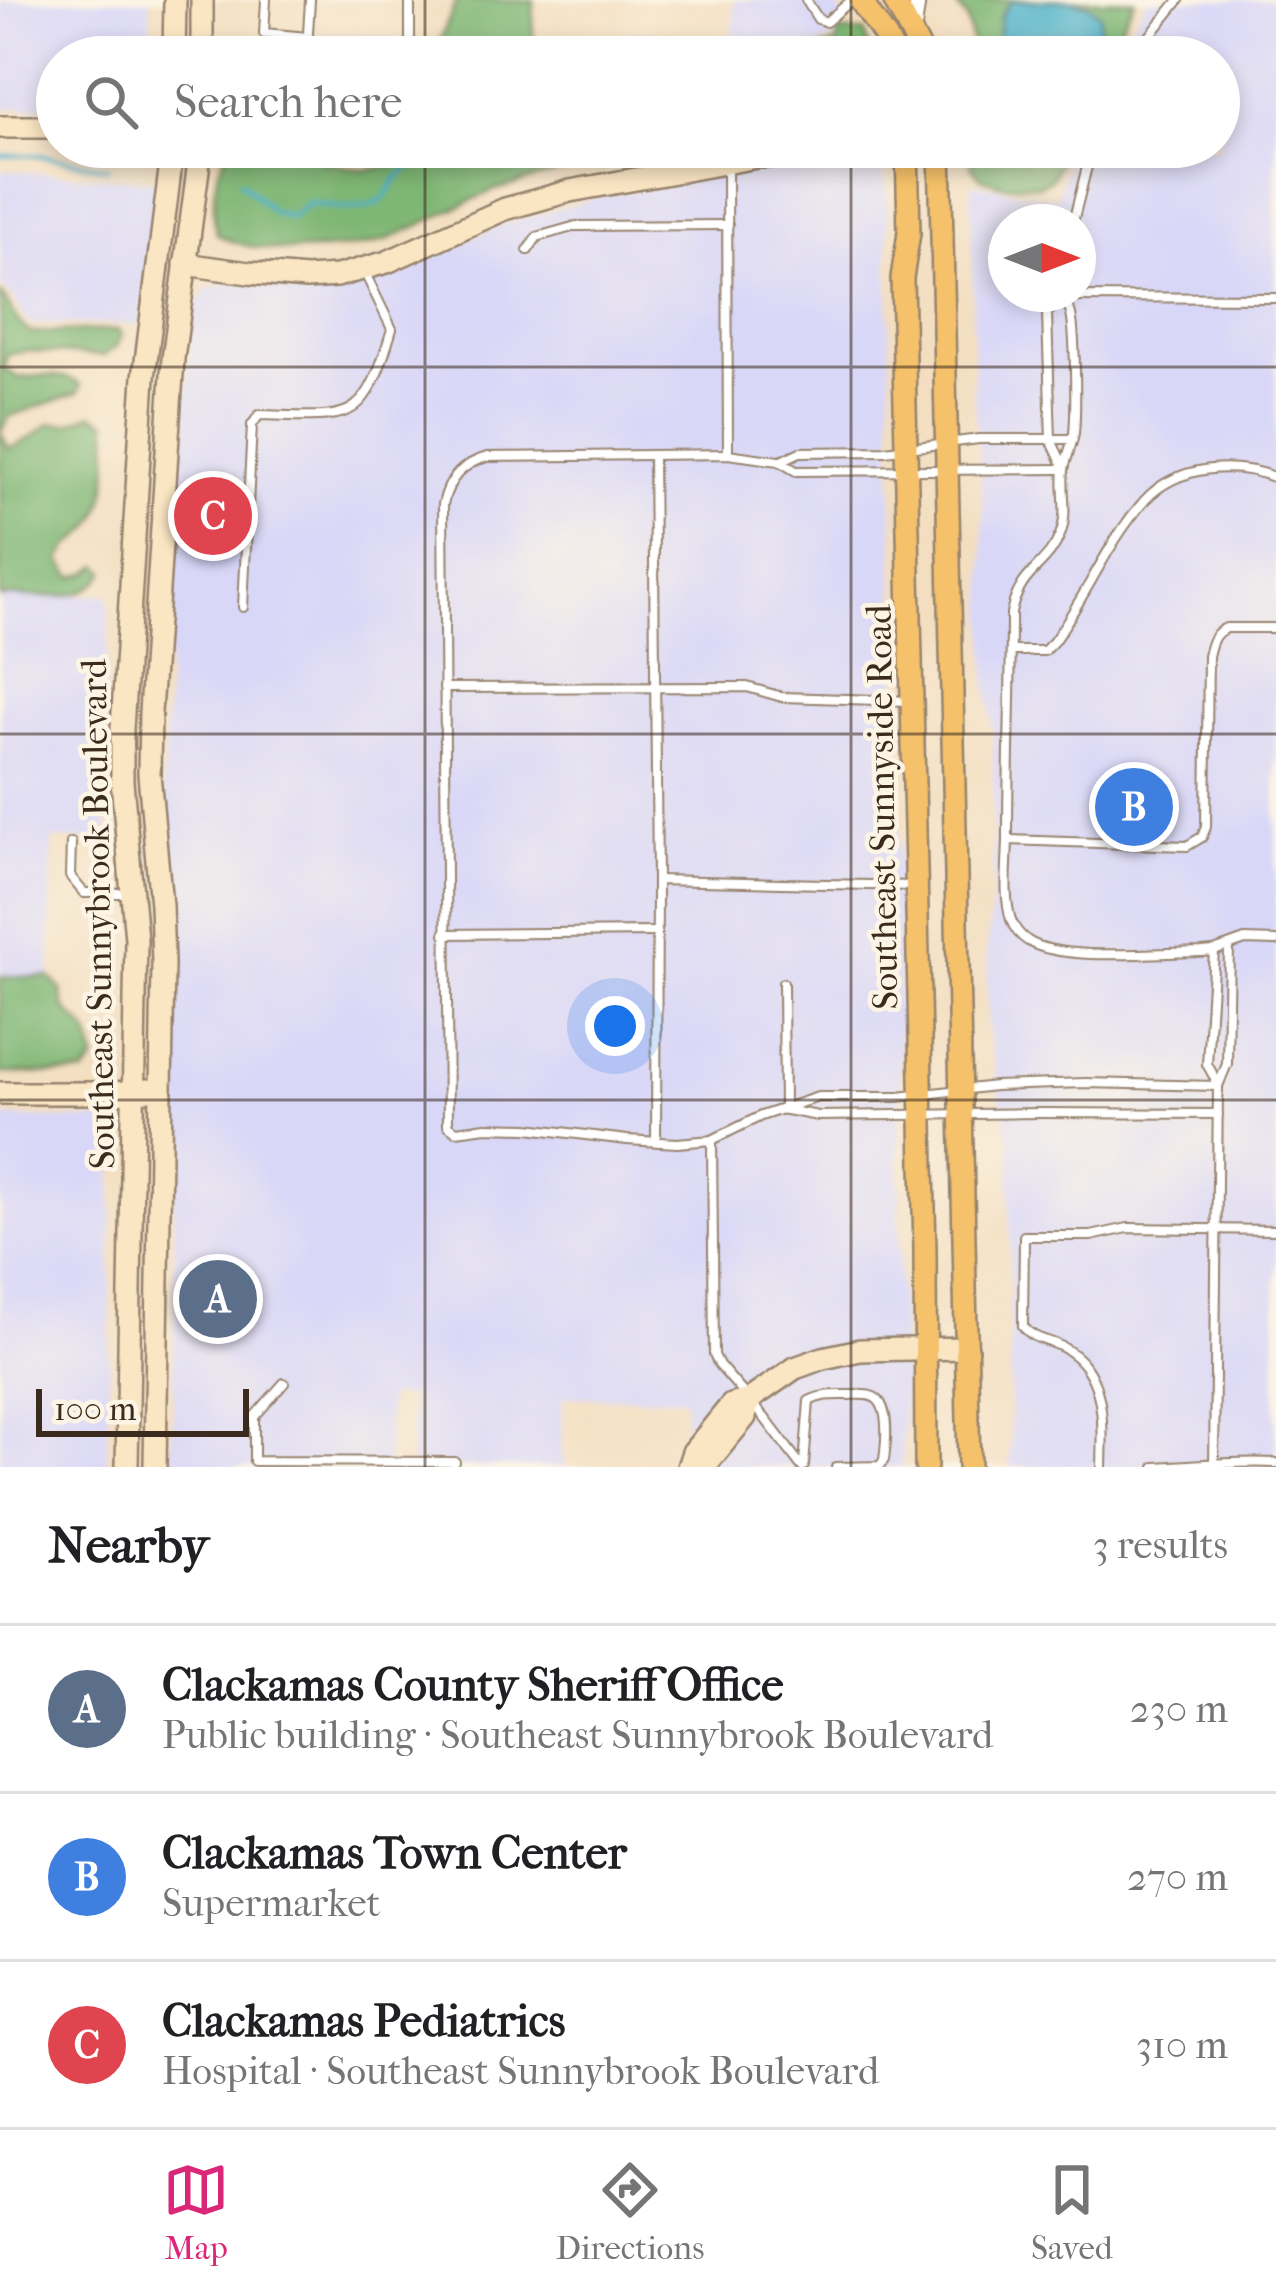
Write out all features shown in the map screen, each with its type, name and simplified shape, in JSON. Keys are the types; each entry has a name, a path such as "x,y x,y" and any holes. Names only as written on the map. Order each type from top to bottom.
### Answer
{"main road":[{"path":"174,36 175,0"},
{"path":"202,0 202,36"},
{"path":"856,0 884,36"},
{"path":"894,0 913,34"},
{"path":"0,127 36,127"},
{"name":"Southeast Sunnybrook Boulevard","path":"128,1467 134,892 122,781 125,664 144,377 170,168"},
{"name":"Southeast Sunnybrook Boulevard","path":"155,1467 162,937 149,725 169,400 198,168"},
{"path":"185,264 306,278 364,271 520,205 686,168"},
{"name":"Southeast Sunnyside Road","path":"907,168 909,233 902,278 926,1467"},
{"name":"Southeast Sunnyside Road","path":"940,168 969,1467"},
{"path":"0,1093 161,1089"},
{"path":"131,1333 144,1343 148,1379 157,1391"},
{"path":"688,1467 693,1452 730,1405 749,1400 781,1376 823,1358 860,1351 967,1348"},
{"path":"704,1467 745,1417 749,1400"}],"street":[{"path":"913,34 917,0"}],"lane":[{"path":"266,0 264,33 290,36"},
{"path":"308,36 310,0"},
{"path":"410,0 410,36"},
{"path":"806,0 818,19 826,22 856,0"},
{"path":"1150,36 1179,0"},
{"path":"727,168 728,454"},
{"path":"1078,204 1087,168"},
{"path":"528,250 538,237 576,226 728,225"},
{"path":"243,607 252,425 259,415 343,416 359,406 380,370 392,329 364,271"},
{"path":"1096,295 1276,298"},
{"path":"1049,312 1051,440 1064,469"},
{"path":"1072,312 1073,439 1064,469 1062,531 1054,548 1015,594 1011,613 1008,840 1012,923 1030,944 1086,953 1214,951 1245,940 1276,940"},
{"path":"1073,439 979,439 947,443 906,459 796,471 779,461 728,454 487,457 457,472 443,504 448,1125 457,1131 528,1128 677,1143 712,1140 761,1116 818,1097 921,1105 962,1115 1219,1114"},
{"path":"779,461 800,452 906,459 947,469 1064,469"},
{"path":"653,455 656,1142"},
{"path":"1011,651 1044,651 1053,642 1130,519 1161,488 1199,471 1222,467 1276,478"},
{"path":"1008,840 1196,843 1206,827 1212,640 1226,628 1276,628"},
{"path":"444,688 747,687 782,697 911,701"},
{"path":"71,843 70,877 84,892 134,892"},
{"path":"657,880 915,886"},
{"path":"445,934 657,932"},
{"path":"1214,1466 1219,1086 1227,1064 1229,946"},
{"path":"1214,951 1208,1064 1219,1086"},
{"path":"783,983 784,1110"},
{"path":"784,1110 818,1116 921,1105 961,1090 995,1086 1219,1086"},
{"path":"712,1140 712,1341 719,1365 802,1467"},
{"path":"1102,1467 1103,1410 1091,1373 1062,1347 1036,1339 1024,1329 1024,1236 1090,1236 1128,1228 1276,1230"},
{"path":"284,1383 254,1417 254,1461 455,1462"},
{"path":"802,1467 807,1406 814,1396 868,1395 881,1403 885,1415 885,1452 880,1466 836,1467"},
{"path":"1155,1467 1276,1463"}],"shaded area":[{"path":"0,0 150,0 150,36 36,36 36,107 0,108"},
{"path":"734,0 833,0 847,21 834,36 733,36"},
{"path":"1147,0 1276,0 1276,1467 1010,1467 1010,1146 988,1033 993,730 974,396 971,183 1055,199 1066,168 1240,168 1240,36 1126,36"},
{"path":"870,169 882,173 887,187 900,872 902,1467 683,1467 685,1398 562,1397 564,1467 411,1467 411,1397 388,1396 387,1467 169,1467 176,889 163,789 192,311 207,289 229,284 341,289 398,274 497,226 596,198 748,170"},
{"path":"0,170 158,181 140,324 29,324 0,285"},
{"path":"109,595 102,777 108,841 52,839 50,977 0,977 0,597"},
{"path":"0,1117 103,1120 114,1130 107,1467 0,1467"}],"green space":[{"path":"457,0 534,0 533,36 442,36"},
{"path":"953,0 1135,0 1116,36 971,36 967,19"},
{"path":"838,32 865,32 866,36 838,36"},
{"path":"220,168 572,168 492,191 387,240 349,248 276,249 217,234 215,188"},
{"path":"973,168 1056,168 1052,178 1040,185 1003,185 981,178"},
{"path":"0,293 31,333 118,330 122,336 104,356 26,351 7,355 4,368 19,378 59,376 81,385 78,393 10,416 1,433 9,449 51,423 68,424 92,414 107,422 109,462 99,515 61,561 73,577 99,565 106,571 97,582 73,594 0,597"},
{"path":"0,977 50,977 62,990 67,1010 91,1041 95,1060 84,1074 0,1073"}],"water":[{"path":"1069,0 1089,5 1101,14 1100,26 1096,36 998,36 1001,15 1012,1"}],"waterway":[{"path":"0,156 36,155"},
{"path":"240,181 272,212 291,217 310,203 369,206 381,201 410,168"}],"place":[{"name":"Clackamas Pediatrics","path":"213,516"},
{"name":"Clackamas Town Center","path":"1134,807"},
{"name":"Clackamas County Sheriff Office","path":"218,1299"}]}
